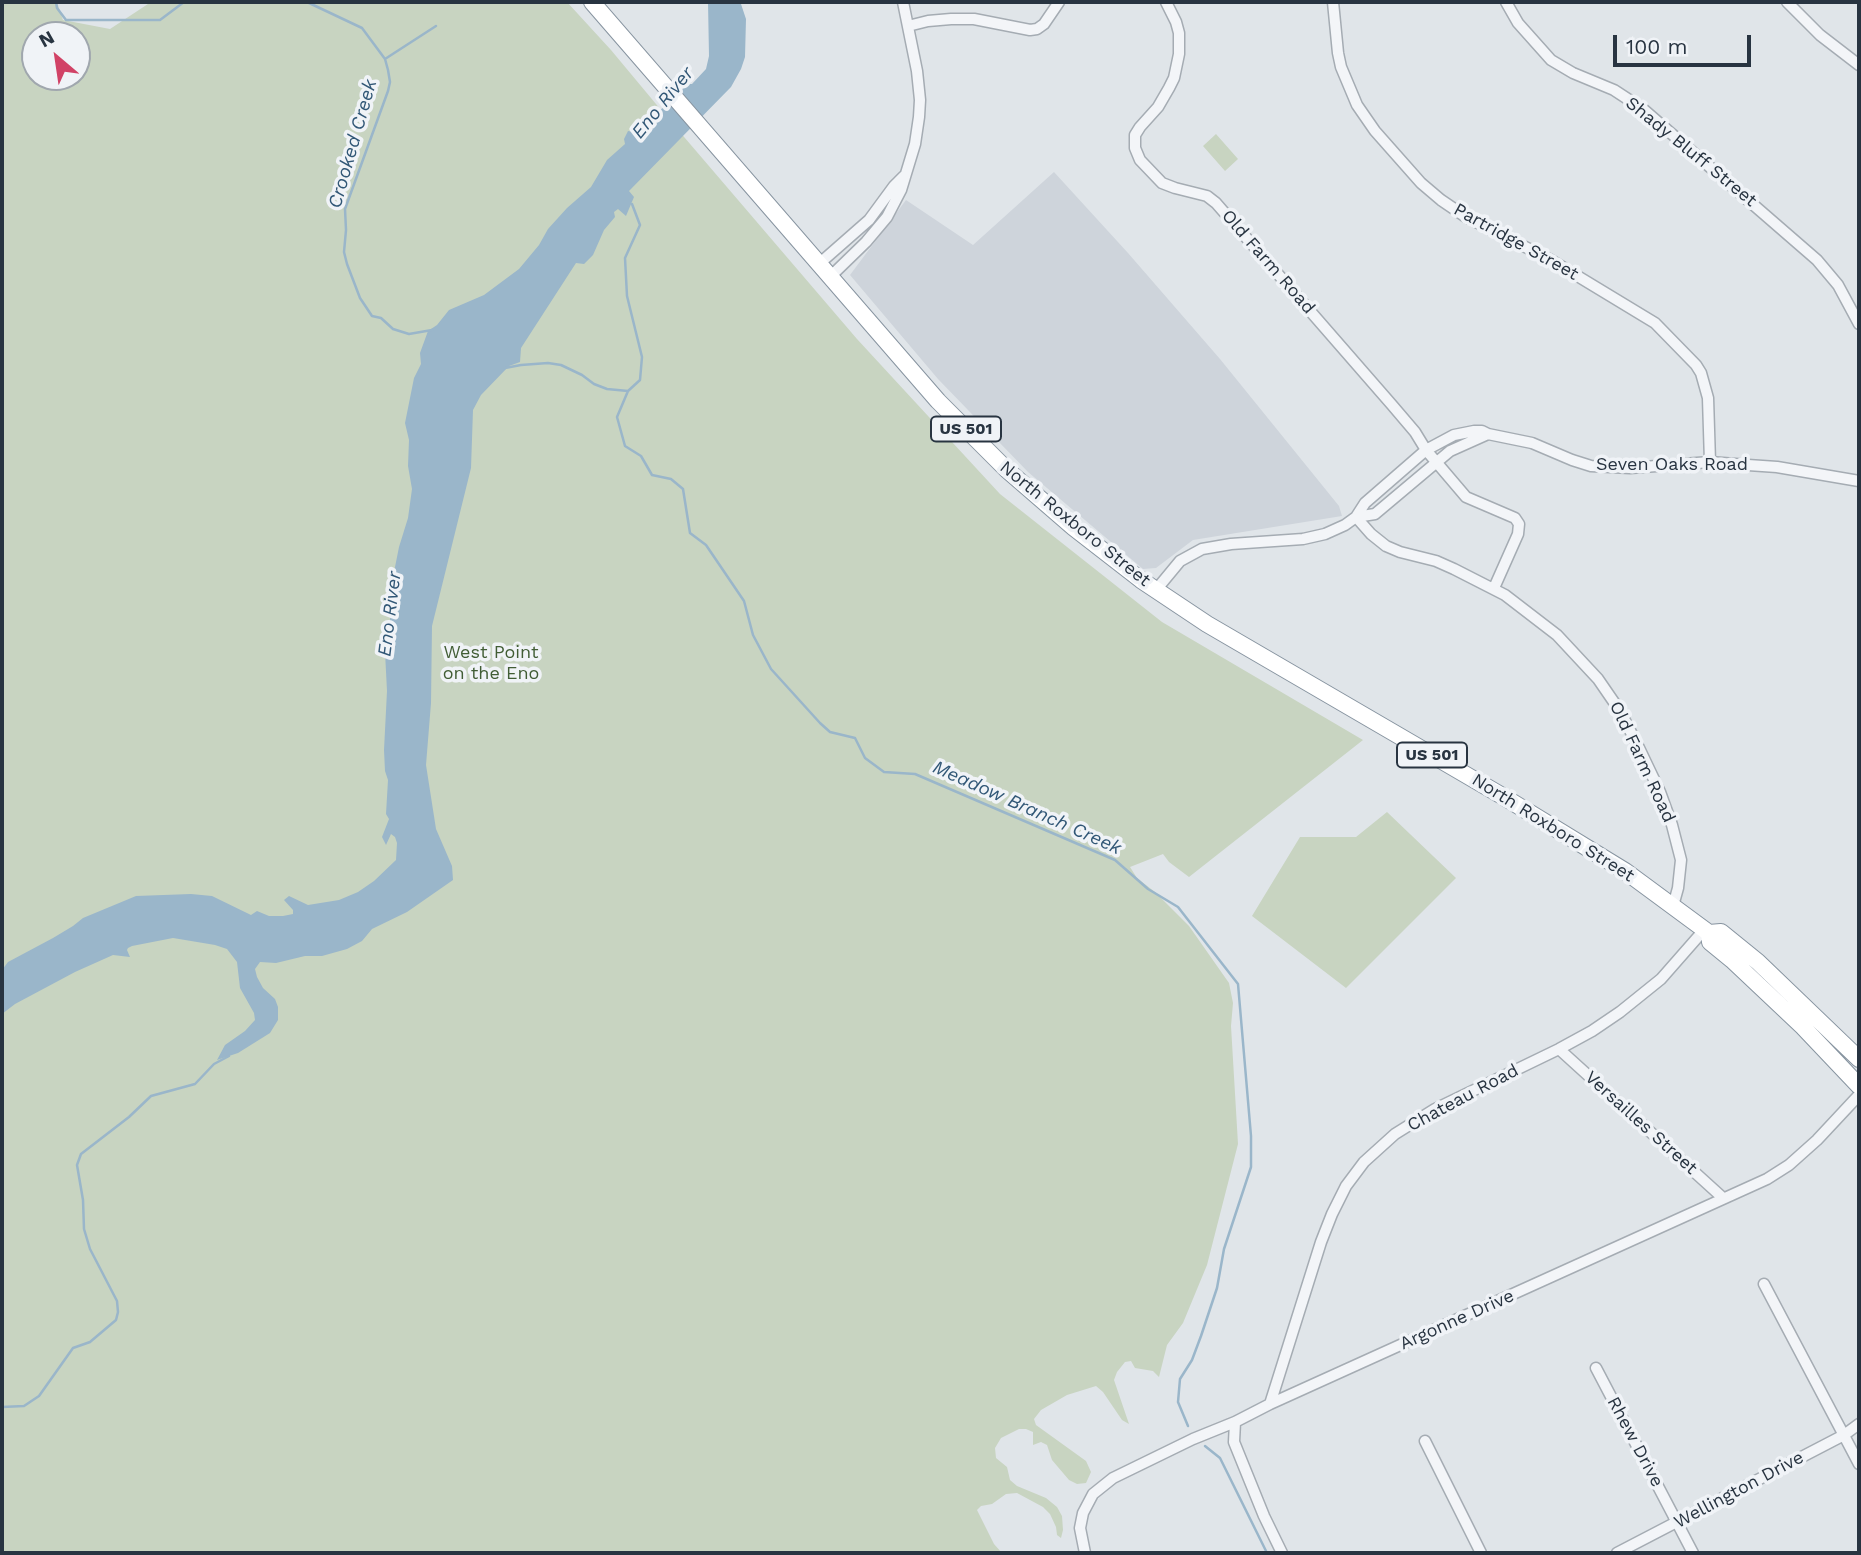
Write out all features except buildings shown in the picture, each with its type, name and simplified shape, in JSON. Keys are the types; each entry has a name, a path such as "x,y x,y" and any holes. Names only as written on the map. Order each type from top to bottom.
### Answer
{"highway":[{"name":"North Roxboro Street","path":"592,2 938,401 975,439 1074,528 1110,558 1156,590 1262,657 1625,871 1706,932 1710,942 1803,1027 1859,1086"},
{"name":"North Roxboro Street","path":"1706,932 1721,932 1758,962 1859,1059"},
{"path":"1803,1027 1820,1034 1859,1072"}],"street":[{"path":"825,269 866,242 879,228 896,201 906,174 918,128 919,100 917,71 903,2"},
{"path":"908,26 928,21 974,19 1030,30 1044,24 1059,2"},
{"name":"Old Farm Road","path":"1166,2 1179,33 1179,54 1169,88 1158,107 1135,135 1135,148 1140,160 1163,183 1207,196 1216,203 1415,432 1426,450 1466,497 1512,516 1519,524 1518,534 1494,588"},
{"name":"Partridge Street","path":"1333,2 1341,67 1357,106 1421,183 1466,217 1551,260 1655,323 1696,365 1708,398 1710,463"},
{"name":"Shady Bluff Street","path":"1506,2 1518,23 1551,60 1573,73 1614,90 1643,109 1817,260 1838,285 1859,324"},
{"path":"1787,2 1820,35 1859,65"},
{"path":"825,269 906,174"},
{"name":"Seven Oaks Road","path":"1356,517 1365,503 1426,450 1454,435 1474,431 1532,443 1591,466 1630,468 1710,463 1777,467 1859,481"},
{"path":"1156,590 1180,561 1202,549 1314,537 1335,530 1356,517 1375,514 1436,461 1458,446 1488,434"},
{"name":"Old Farm Road","path":"1356,517 1387,546 1436,562 1494,588 1522,606 1569,646 1598,679 1620,711 1660,792 1677,843 1681,860 1673,906"},
{"name":"Chateau Road","path":"1270,1404 1338,1200 1354,1174 1374,1152 1395,1134 1434,1109 1592,1031 1661,979 1706,932"},
{"name":"Versailles Street","path":"1559,1049 1723,1198"},
{"name":"Argonne Drive","path":"1085,1553 1081,1521 1085,1506 1093,1494 1113,1478 1193,1439 1767,1180 1817,1140 1859,1095"},
{"path":"1765,1284 1859,1464"},
{"name":"Rhew Drive","path":"1596,1368 1693,1553"},
{"path":"1235,1422 1234,1442 1264,1517 1282,1553"},
{"name":"Wellington Drive","path":"1617,1553 1859,1424"},
{"path":"1425,1441 1480,1553"}],"shaded area":[{"path":"1054,172 1220,359 1339,506 1342,516 1193,540 1156,568 1143,569 1028,472 938,379 850,275 906,200 973,245"}],"green space":[{"name":"West Point on the Eno","path":"2,2 57,2 63,20 68,21 21,21 21,91 91,91 91,25 110,29 151,2 567,2 857,339 1000,494 1162,622 1363,740 1189,877 1163,854 1130,867 1137,878 1189,926 1229,983 1233,1003 1231,1026 1238,1144 1207,1265 1183,1323 1167,1345 1159,1377 1153,1371 1135,1368 1131,1361 1125,1362 1117,1372 1114,1380 1129,1424 1122,1420 1096,1386 1067,1395 1041,1410 1034,1419 1036,1425 1086,1461 1091,1472 1086,1483 1077,1484 1069,1480 1052,1460 1047,1445 1041,1442 1033,1445 1033,1432 1026,1429 1019,1429 1001,1438 995,1448 996,1458 1007,1467 1010,1480 1017,1486 1046,1498 1057,1507 1062,1516 1063,1530 1061,1538 1057,1535 1050,1514 1043,1507 1017,1493 1006,1494 977,1510 994,1544 1002,1553 2,1553"},
{"path":"1216,134 1238,159 1225,171 1203,146"},
{"path":"1387,812 1456,878 1346,988 1252,916 1300,837 1356,837"}],"water":[{"path":"708,2 742,2 746,19 745,57 731,87 629,191 634,197 626,216 618,209 614,212 615,217 604,230 593,255 584,264 576,263 521,348 520,362 509,366 481,395 473,410 471,468 432,626 431,703 426,765 436,829 452,866 453,880 407,912 372,929 362,941 347,949 276,963 260,962 255,969 257,977 263,988 275,999 278,1020 270,1033 238,1053 217,1060 225,1045 255,1020 240,988 237,962 227,949 215,945 173,938 132,946 127,950 130,957 113,955 75,972 15,1004 2,1014 2,970 8,962 83,918 136,896 212,896 251,915 257,911 269,916 283,916 293,914 293,910 284,900 289,896 308,905 339,900 374,881 396,860 395,837 391,834 386,845 382,837 389,819 386,814 388,780 384,750 387,691 385,652 389,635 393,577 408,518 412,489 408,466 409,440 405,423 414,378 421,364 420,353 428,331 437,325 449,310 484,295 519,269 539,245 548,229 591,187 607,160 625,144 628,131 634,132 637,124 666,106 706,69 709,56"}],"waterway":[{"name":"Crooked Creek","path":"56,2 66,20 160,20 184,2"},
{"name":"Crooked Creek","path":"307,2 362,28 385,59 390,82 345,209 344,252 347,264 360,298 372,316 381,318 393,329 409,334 432,330"},
{"path":"385,59 436,26"},
{"name":"Meadow Branch Creek","path":"632,204 640,225 625,258 627,296 642,357 640,380 628,391 617,417 625,446 641,456 652,475 671,479 683,489 690,533 706,545 744,601 753,635 771,669 820,723 830,732 855,738 865,758 884,772 915,774 1115,860 1148,889 1178,907 1238,984 1251,1136 1251,1167 1224,1249 1217,1288 1201,1336 1192,1360 1180,1379 1178,1402 1188,1426"},
{"path":"505,368 548,363 561,365 594,384 607,389 628,391"},
{"path":"2,1407 24,1406 39,1396 73,1348 90,1342 116,1320 117,1301 90,1249 84,1229 83,1200 77,1165 81,1154 129,1117 151,1096 195,1084 214,1064 229,1056"},
{"name":"Meadow Branch Creek","path":"1205,1446 1220,1458 1267,1553"}],"water label":[{"name":"Eno River","path":"663,103"},
{"name":"Eno River","path":"390,614"}]}
